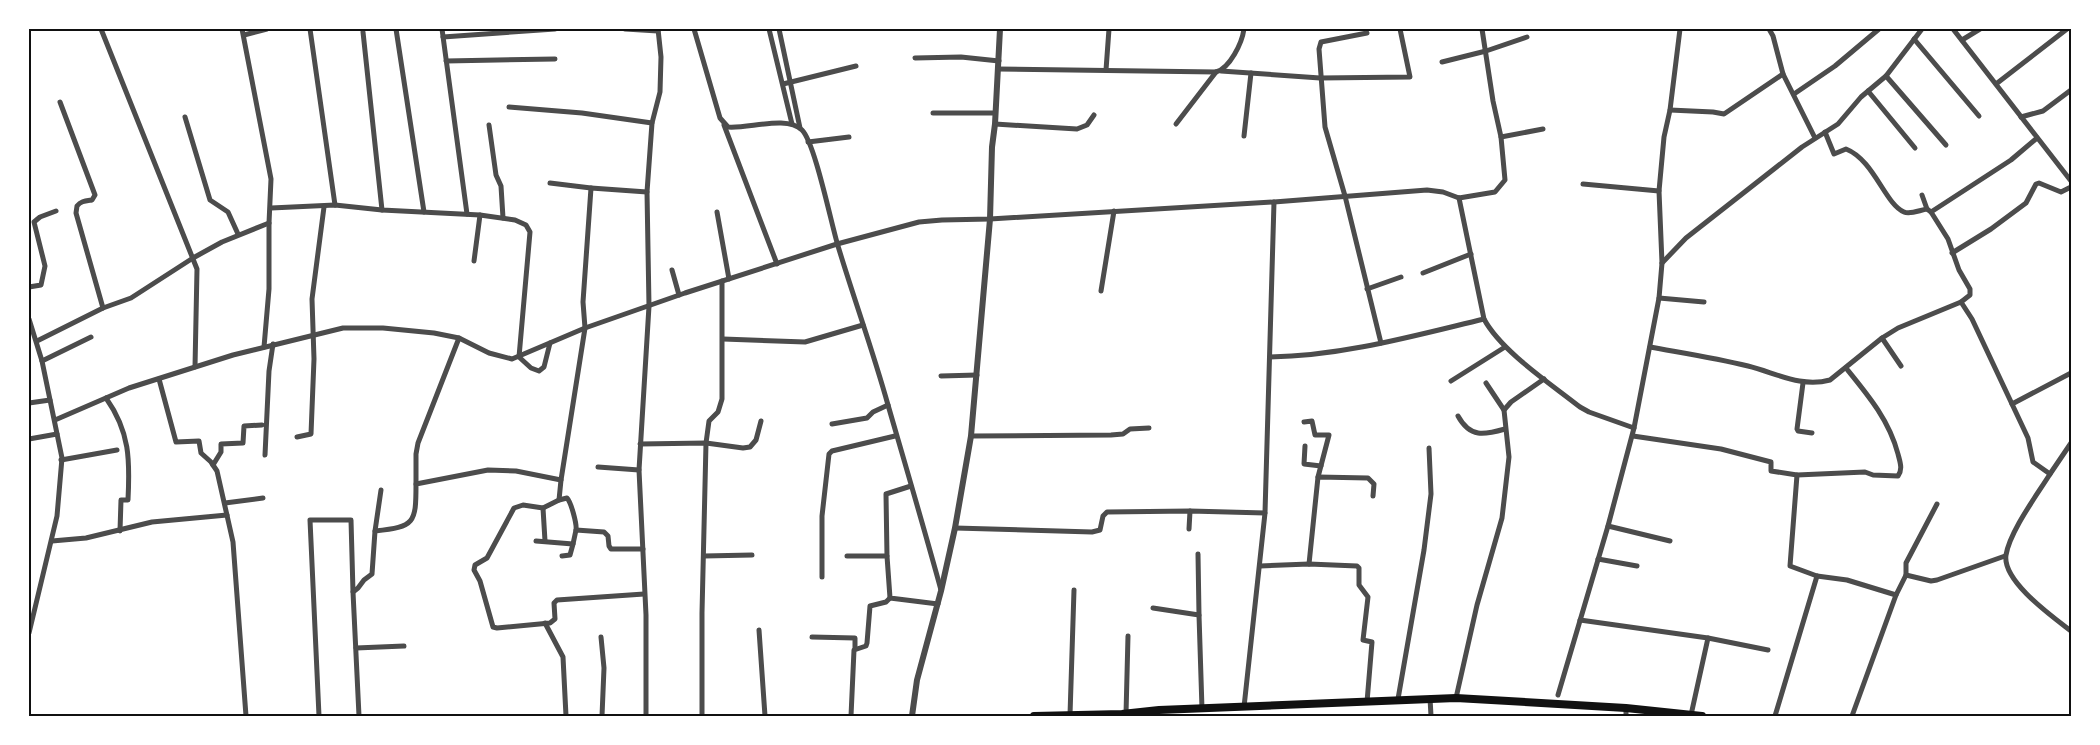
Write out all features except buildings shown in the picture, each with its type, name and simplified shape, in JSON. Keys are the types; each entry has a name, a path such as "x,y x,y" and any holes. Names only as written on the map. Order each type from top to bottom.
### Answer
{"main road":[{"path":"1034,716 1124,715 1202,709 1430,698 1557,699 1626,712 1702,716"}],"street":[{"path":"101,29 193,258 197,282 195,367"},
{"path":"242,29 272,178 264,347"},
{"path":"244,36 267,29"},
{"path":"310,29 335,205"},
{"path":"396,29 424,212"},
{"path":"442,29 468,214"},
{"path":"443,37 555,29"},
{"path":"625,29 658,30 661,57 660,92 652,123 647,192 649,306 639,470 646,716"},
{"path":"694,29 720,118 728,127 792,124 801,129"},
{"path":"769,29 792,124"},
{"path":"779,29 801,129 808,142 942,591"},
{"path":"912,716 917,680 942,591 971,436 990,219 991,155 995,124 1000,29"},
{"path":"1106,70 1109,29"},
{"path":"1176,124 1239,47 1244,29"},
{"path":"916,58 961,57 998,65 1106,70 1218,71 1320,78 1410,77 1400,29"},
{"path":"54,420 106,398 195,367 273,344 343,328 414,330 459,338 500,357 512,359 585,328 679,295 837,244 919,222 1274,202 1427,190 1443,192 1459,198 1494,192 1502,186 1506,174 1482,29"},
{"path":"1557,699 1580,620 1602,559 1608,526 1633,436 1650,347 1662,263 1659,191 1664,137 1670,110 1680,29"},
{"path":"1769,29 1773,36 1783,74 1814,138"},
{"path":"1794,94 1835,66 1878,29"},
{"path":"1662,263 1686,238 1814,138 1838,124 1868,91 1886,76 1922,29"},
{"path":"1953,29 2071,181"},
{"path":"1962,40 1980,29"},
{"path":"1996,84 2067,29"},
{"path":"363,32 382,210"},
{"path":"1367,33 1321,42 1319,49 1320,78 1325,127 1381,343"},
{"path":"1442,62 1486,51 1527,37"},
{"path":"1914,39 1980,116"},
{"path":"446,61 555,59"},
{"path":"782,84 856,66"},
{"path":"1244,136 1251,73"},
{"path":"1670,110 1724,114 1783,74"},
{"path":"1886,76 1946,144"},
{"path":"2021,117 2043,111 2071,90"},
{"path":"1868,91 1915,148"},
{"path":"60,102 95,195 92,200 83,201 76,206 76,213 103,308"},
{"path":"509,107 582,113 652,123"},
{"path":"933,113 995,113"},
{"path":"995,124 1077,129 1087,125 1094,115"},
{"path":"185,117 210,200 228,212 238,234"},
{"path":"723,122 777,264"},
{"path":"489,125 496,175 501,186 503,218"},
{"path":"1501,137 1544,129"},
{"path":"1825,132 1834,154 1846,149 1866,163 1896,206 1904,212 1910,213 1929,210 2011,160 2037,138"},
{"path":"808,142 849,137"},
{"path":"550,183 647,192"},
{"path":"1952,252 1991,229 2026,203 2036,184 2039,183 2061,192 2071,187"},
{"path":"1583,184 1659,191"},
{"path":"559,500 560,480 585,328 583,302 591,188"},
{"path":"1650,347 1750,367 1803,383 1820,383 1830,380 1882,338 1920,318 1961,302 1970,295 1948,240 1922,195"},
{"path":"1459,198 1484,319 1490,330 1505,347 1589,412 1634,428"},
{"path":"1244,707 1265,513 1274,202"},
{"path":"271,208 335,205 382,210 480,215 521,222 530,232 519,357 527,366 539,371 544,367 550,343"},
{"path":"297,437 311,434 314,334 312,299 314,272 324,207"},
{"path":"29,287 41,285 45,266 34,222 40,217 56,211"},
{"path":"1101,291 1114,211"},
{"path":"717,212 730,280"},
{"path":"474,262 480,215"},
{"path":"37,341 103,308 131,298 193,258 238,234 269,223"},
{"path":"1423,273 1471,254"},
{"path":"672,270 679,295"},
{"path":"1367,289 1401,276"},
{"path":"702,716 702,613 706,443 710,421 720,408 723,339 722,281"},
{"path":"1658,298 1704,302"},
{"path":"1961,302 1972,319 2028,438 2033,462 2050,474"},
{"path":"29,319 42,361 62,460 58,508 52,541 29,633"},
{"path":"1270,357 1313,355 1381,343 1484,319"},
{"path":"723,339 804,342 864,326"},
{"path":"42,361 91,336"},
{"path":"375,531 402,527 411,520 416,510 416,454 418,443 459,338"},
{"path":"1882,338 1901,366"},
{"path":"265,454 269,371 273,344"},
{"path":"1451,381 1505,347"},
{"path":"1633,436 1721,449 1771,462 1771,471 1797,475 1864,472 1895,476 1900,474 1901,466 1887,423 1873,401 1846,368"},
{"path":"2012,404 2071,373"},
{"path":"941,376 977,375"},
{"path":"1504,410 1511,402 1544,378"},
{"path":"159,379 176,442 199,441 201,453 217,471 235,557 246,716"},
{"path":"1456,698 1477,605 1502,518 1509,457 1504,410 1486,383"},
{"path":"1803,383 1797,429 1798,431 1812,433"},
{"path":"106,398 120,419 129,455 128,500 121,500 120,531"},
{"path":"29,403 50,400"},
{"path":"832,424 868,418 873,412 888,405"},
{"path":"1458,416 1465,428 1480,434 1505,429"},
{"path":"640,444 706,443 743,448 750,447 756,440 761,421"},
{"path":"1304,422 1312,422 1315,435 1329,435 1318,477 1309,564"},
{"path":"213,465 221,452 221,444 244,443 244,426 262,425"},
{"path":"971,436 1112,436 1122,434 1130,429 1149,428"},
{"path":"29,440 57,434"},
{"path":"822,577 822,516 829,454 832,450 896,436"},
{"path":"2071,443 2012,537 2006,556 2010,573 2020,587 2071,631"},
{"path":"1305,446 1304,464 1321,466"},
{"path":"1398,699 1424,550 1431,494 1428,448"},
{"path":"62,460 117,450"},
{"path":"598,467 639,470"},
{"path":"416,484 488,470 516,471 560,480"},
{"path":"1797,475 1790,566 1817,576 1847,580 1896,595"},
{"path":"1318,477 1368,478 1374,484 1373,496"},
{"path":"890,598 886,494 911,486"},
{"path":"353,592 372,574 375,531 381,490"},
{"path":"225,503 264,498"},
{"path":"562,556 570,555 576,530 570,501 567,498 543,508 523,506 514,508 494,549 486,559 475,565 474,570 480,581 493,626 497,628 550,623 555,619 554,603 557,600 644,594"},
{"path":"1852,716 1896,595 1906,575 1906,564 1937,504"},
{"path":"543,508 545,541"},
{"path":"955,528 1092,532 1100,530 1103,516 1107,512 1190,511 1265,513"},
{"path":"1189,529 1190,511"},
{"path":"52,541 86,538 152,522 227,515"},
{"path":"318,716 310,520 351,520 359,716"},
{"path":"1608,526 1670,541"},
{"path":"576,530 604,532 608,536 609,546 612,550 642,550"},
{"path":"536,541 573,544"},
{"path":"1198,554 1202,709"},
{"path":"704,556 752,555"},
{"path":"847,556 887,556"},
{"path":"1906,575 1931,581 1937,580 2006,556"},
{"path":"1602,559 1637,566"},
{"path":"1260,566 1309,564 1356,566 1360,572 1358,585 1368,597 1363,640 1372,642 1366,702"},
{"path":"1776,716 1817,576"},
{"path":"1070,716 1074,590"},
{"path":"890,598 938,604"},
{"path":"855,648 866,646 870,606 886,602 890,598"},
{"path":"1153,608 1199,615"},
{"path":"1580,620 1708,638 1768,650"},
{"path":"545,623 563,657 566,716"},
{"path":"759,630 765,716"},
{"path":"1124,715 1128,636"},
{"path":"601,637 604,668 602,716"},
{"path":"812,637 855,638 852,716"},
{"path":"1691,715 1708,638"},
{"path":"356,648 404,646"},
{"path":"1430,698 1431,716"}]}
